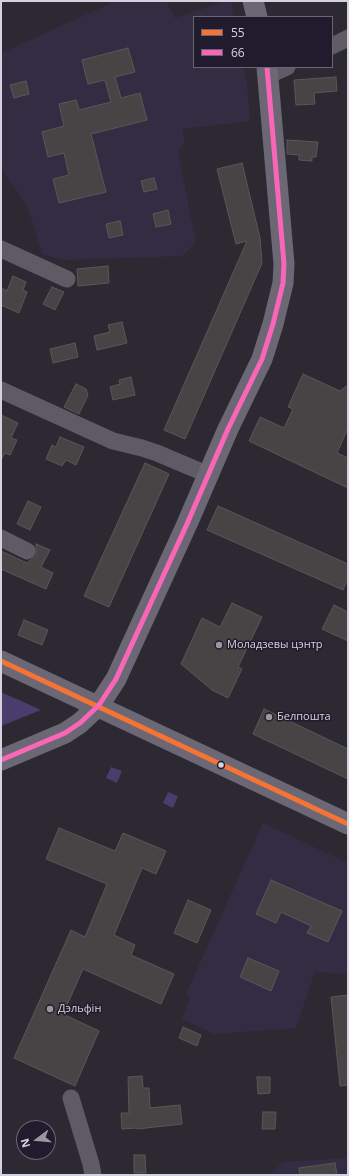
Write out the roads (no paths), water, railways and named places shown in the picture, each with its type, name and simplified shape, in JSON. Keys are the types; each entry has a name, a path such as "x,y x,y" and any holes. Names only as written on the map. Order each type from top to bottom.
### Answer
{"main road":[{"path":"253,1 257,16"},
{"path":"1,760 65,733 80,723 99,705 116,679 228,429 262,358 273,324 283,283 283,248 272,128 274,70"},
{"path":"1,660 348,824"}],"street":[{"path":"333,46 348,38"},
{"path":"1,249 67,279"},
{"path":"1,390 113,441 152,451 208,475"},
{"path":"1,538 27,551"},
{"path":"71,1098 93,1175"}],"place":[{"name":"Моладзевы цэнтр","path":"219,645"},
{"name":"Белпошта","path":"269,717"},
{"name":"Дэльфін","path":"50,1009"}]}
